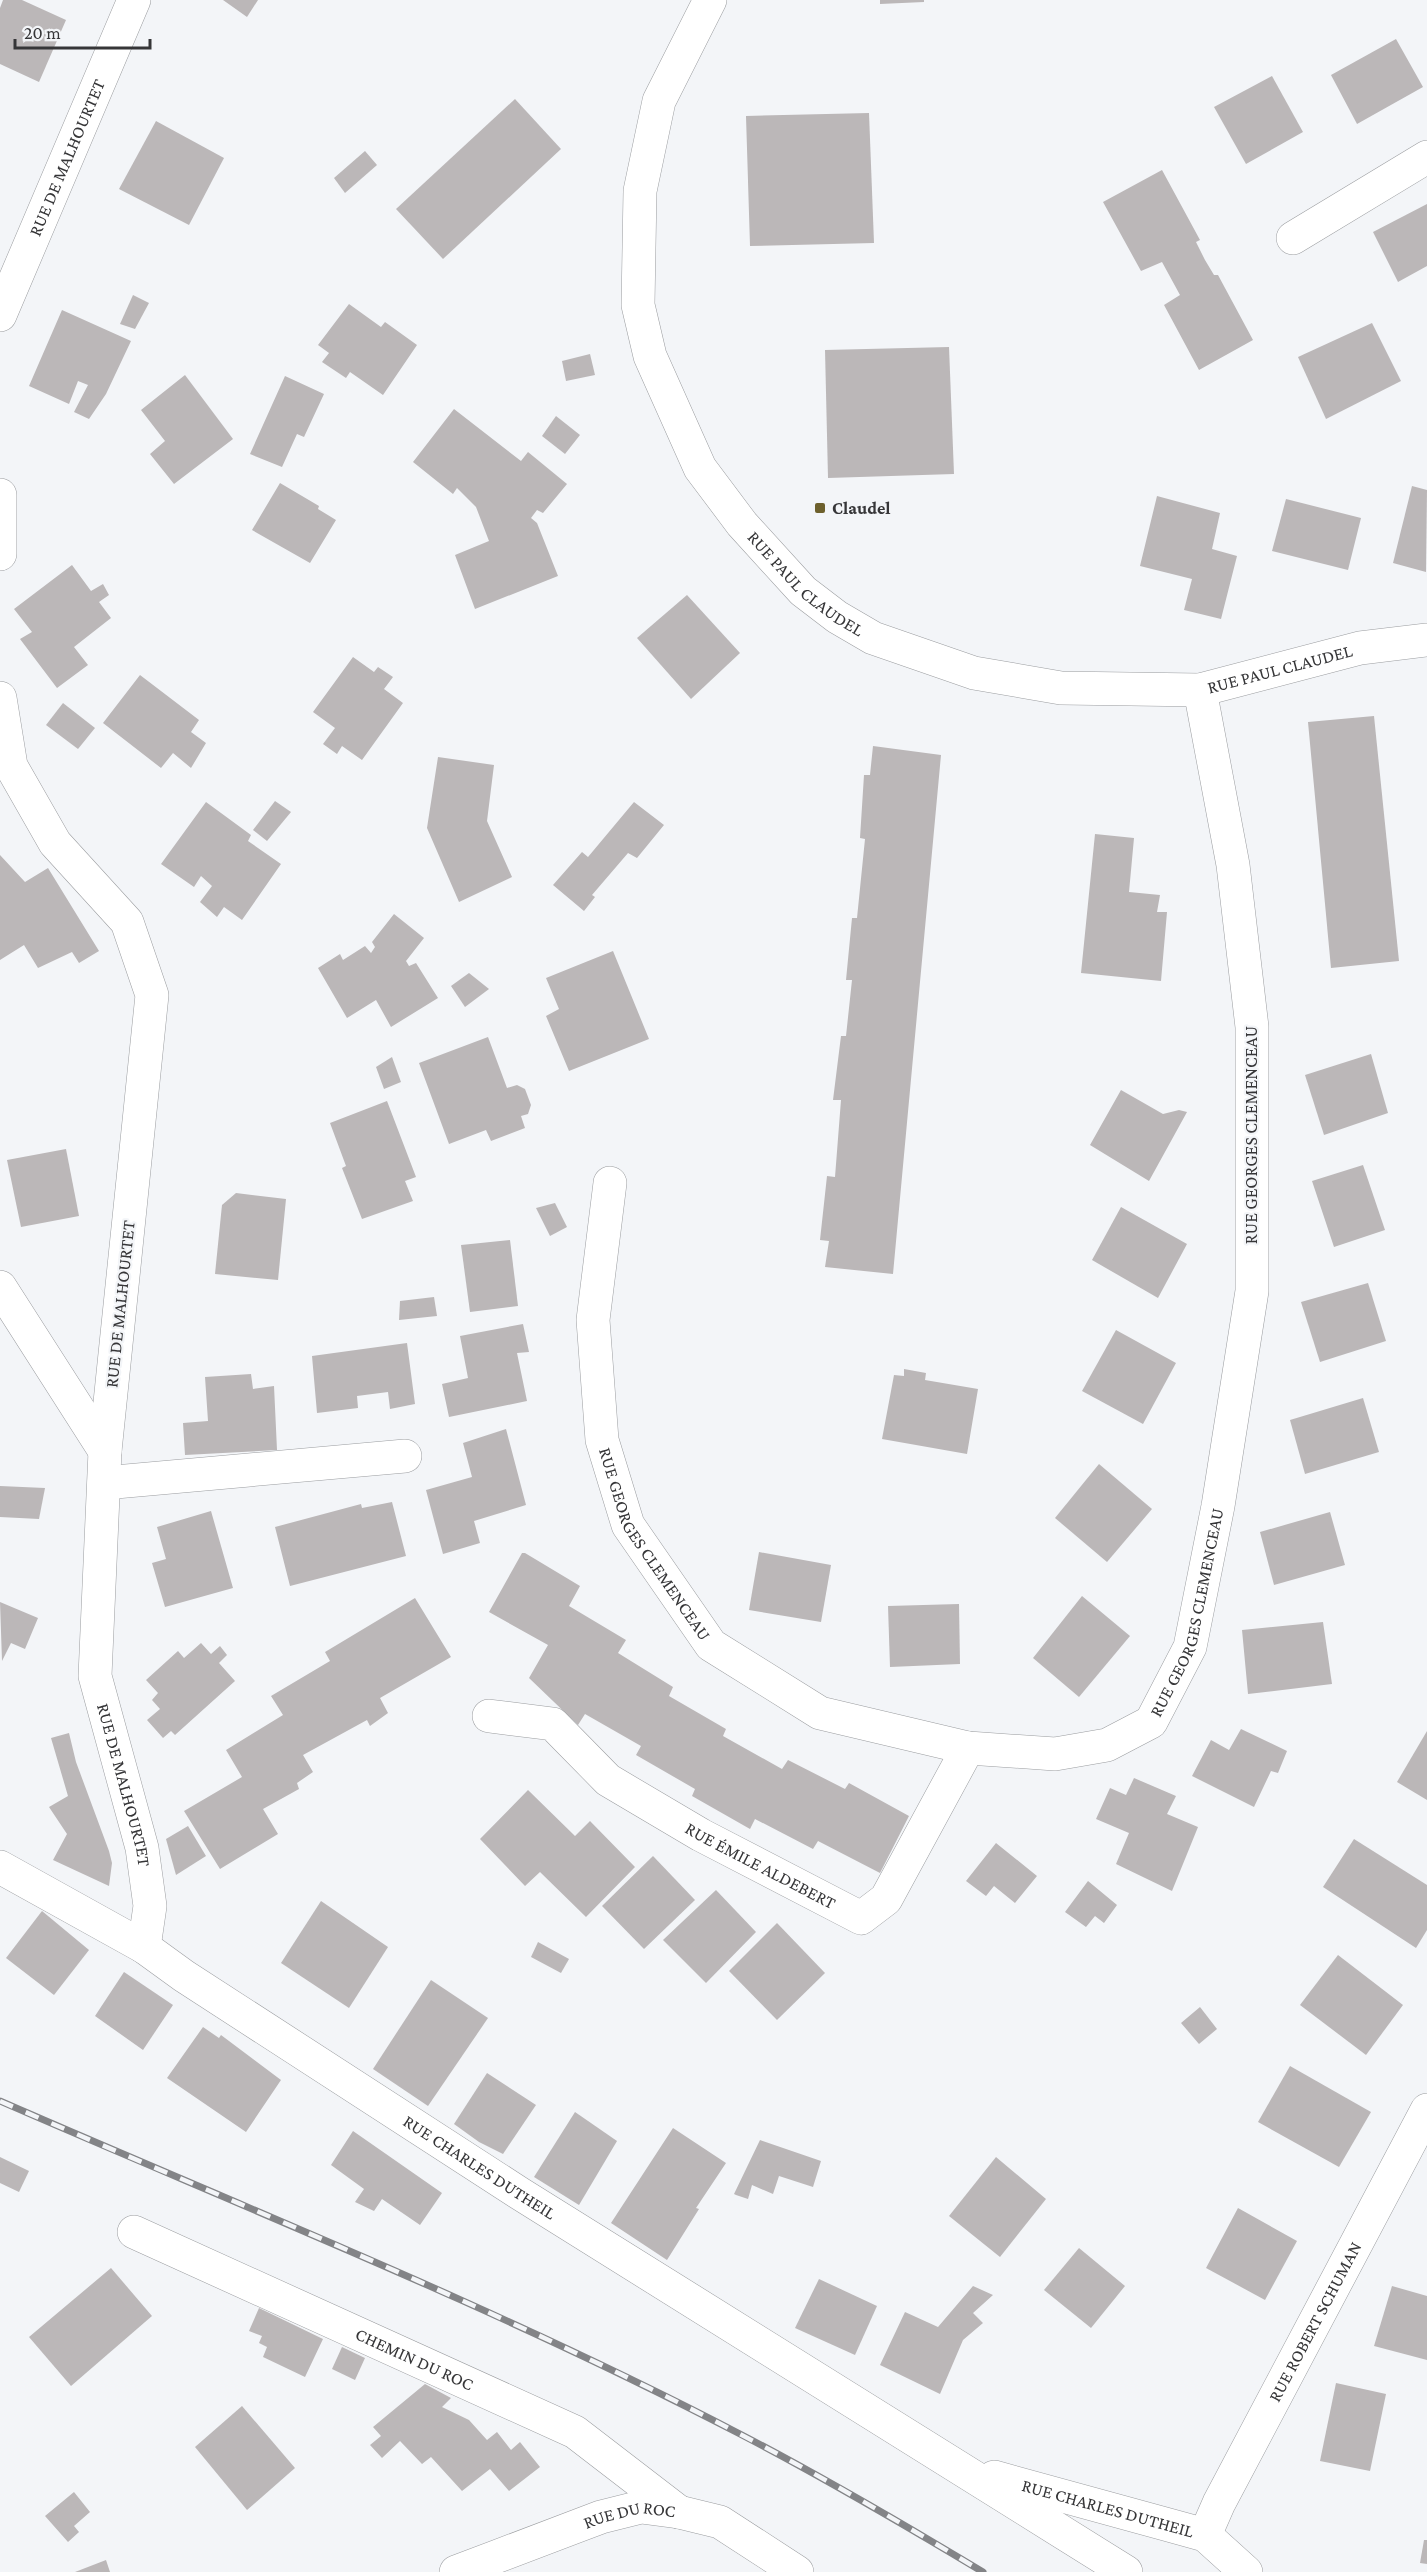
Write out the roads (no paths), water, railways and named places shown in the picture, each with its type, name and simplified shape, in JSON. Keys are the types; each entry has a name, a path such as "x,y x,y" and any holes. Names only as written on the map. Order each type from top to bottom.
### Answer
{"street":[{"name":"RUE DE MALHOURTET","path":"0,315 134,0"},
{"name":"RUE PAUL CLAUDEL","path":"710,0 659,101 640,203 638,305 650,356 700,468 742,524 803,591 837,617 873,638 974,673 1061,688 1200,690 1360,648 1427,640"},
{"path":"1293,238 1427,157"},
{"path":"0,495 0,554"},
{"name":"RUE GEORGES CLEMENCEAU","path":"610,1183 592,1320 602,1440 628,1525 711,1645 820,1713 968,1748 1055,1754 1107,1745 1151,1722 1190,1647 1218,1506 1252,1291 1252,1028 1233,865 1200,690"},
{"name":"RUE DE MALHOURTET","path":"0,698 11,766 55,843 127,922 152,995 104,1467 95,1676 142,1848 150,1905 144,1947"},
{"path":"0,1287 104,1467 405,1456"},
{"name":"RUE ÉMILE ALDEBERT","path":"489,1716 553,1724 608,1780 701,1835 861,1918 886,1899 968,1748"},
{"name":"RUE CHARLES DUTHEIL","path":"0,1867 144,1947 184,1976 519,2193 1126,2572"},
{"name":"RUE ROBERT SCHUMAN","path":"1205,2535 1218,2503 1427,2110"},
{"name":"CHEMIN DU ROC","path":"134,2232 575,2432 679,2512"},
{"name":"RUE CHARLES DUTHEIL","path":"957,2467 1205,2535 1246,2572"},
{"name":"RUE DU ROC","path":"456,2572 602,2517 642,2507 679,2512 720,2522 797,2572"}],"railway":[{"path":"0,2101 373,2261 558,2344 802,2467 983,2572"}],"place":[{"name":"Claudel","path":"820,508"}]}
